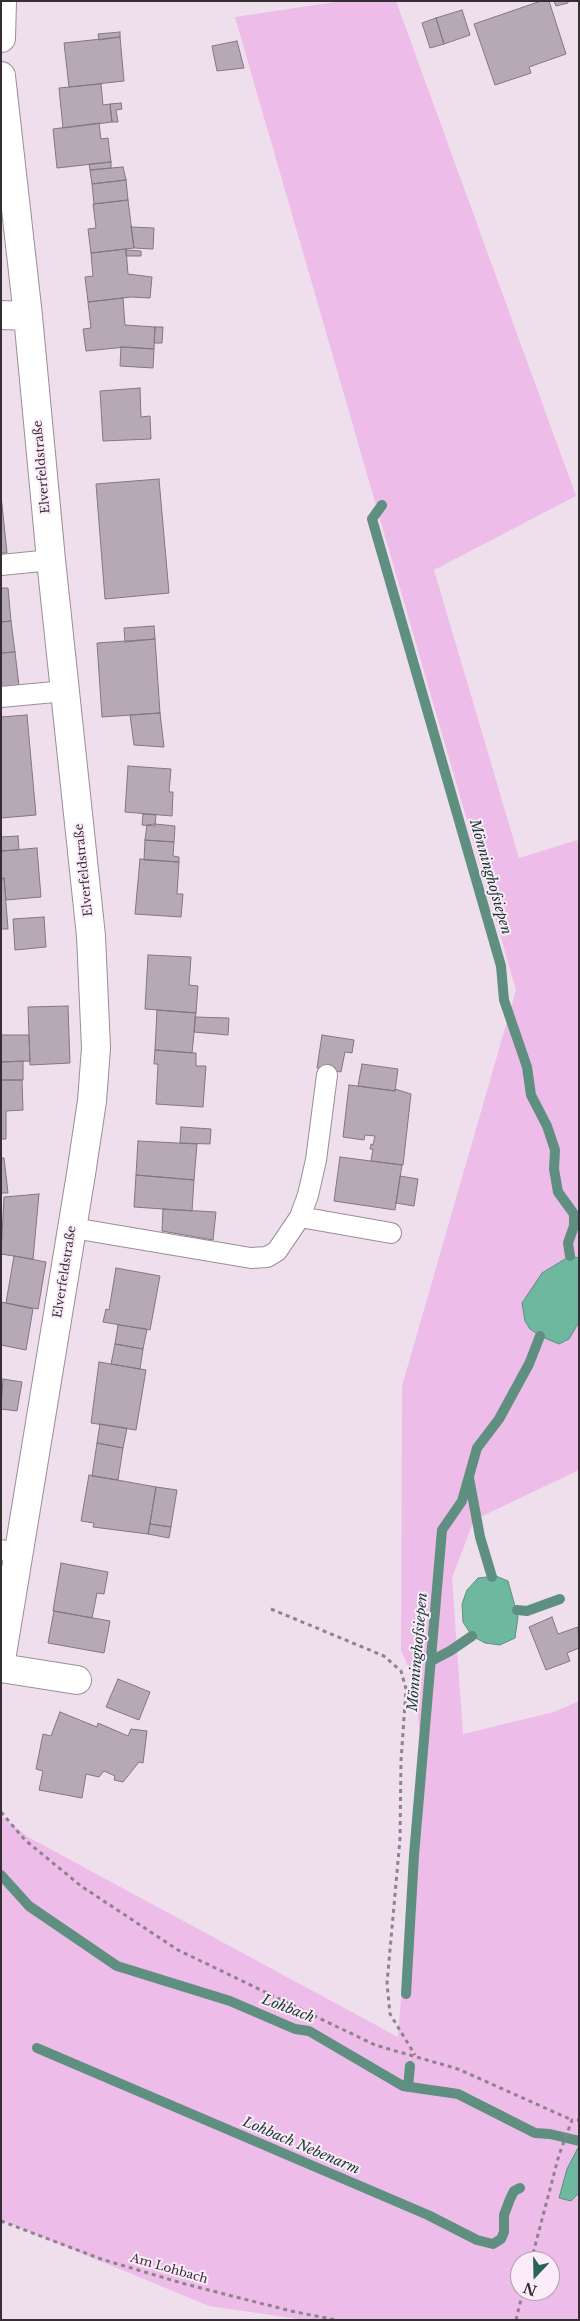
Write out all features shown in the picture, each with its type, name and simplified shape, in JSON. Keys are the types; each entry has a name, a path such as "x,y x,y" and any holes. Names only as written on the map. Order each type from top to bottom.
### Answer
{"street":[{"path":"1,38 2,1"},
{"name":"Elverfeldstraße","path":"1,76 28,316 90,936 96,1048 92,1101 72,1228 10,1551 1,1660"},
{"path":"1,315 28,316"},
{"path":"1,1668 77,1680"}],"lane":[{"path":"1,565 51,560"},
{"path":"1,697 65,691"},
{"path":"72,1228 251,1258 267,1257 277,1251 300,1217 308,1195 316,1160 327,1075"},
{"path":"300,1217 391,1233"}],"path":[{"path":"271,1609 384,1656 401,1671 406,1689 401,1761 400,1839 387,1983 390,2014 416,2055"},
{"path":"1,1812 25,1840 81,1886 178,1950 375,2045 416,2055 458,2069 572,2120 579,2120"},
{"path":"534,2251 559,2155 572,2120"},
{"name":"Am Lohbach","path":"1,2222 101,2259 185,2284 291,2311 336,2320"},
{"path":"516,2320 521,2301"}],"shaded area":[{"path":"342,1 396,1 576,496 434,570 519,858 577,840 579,846 579,1470 474,1520 452,1578 463,1734 554,1712 579,1701 579,2320 305,2320 209,2306 1,2220 1,1816 28,1837 398,2037 421,1744 414,1679 401,1651 402,1386 516,990 235,17"},
{"path":"570,1256 579,1258 579,1322 569,1339 559,1344 540,1336 530,1329 525,1321 522,1303 542,1273"},
{"path":"496,1576 508,1581 518,1617 515,1638 500,1645 485,1643 472,1636 463,1622 462,1604 467,1590 478,1578"},
{"path":"579,2146 579,2193 571,2201 559,2198 567,2169"}],"building":[{"path":"541,1 549,1 566,54 529,67 531,73 495,85 474,24"},
{"path":"554,1 568,1 568,3 556,6"},
{"path":"462,10 470,35 444,44 436,18"},
{"path":"436,18 444,44 430,48 422,23"},
{"path":"120,32 120,37 99,40 98,34"},
{"path":"120,37 124,81 69,87 64,43"},
{"path":"237,41 244,68 217,71 212,46"},
{"path":"101,84 103,105 110,104 112,122 63,128 59,88"},
{"path":"121,103 122,109 116,110 118,122 112,122 110,104"},
{"path":"99,123 101,139 108,138 111,162 57,168 53,129"},
{"path":"111,162 111,168 90,170 89,164"},
{"path":"123,167 126,180 92,184 90,170"},
{"path":"126,180 128,200 94,204 92,184"},
{"path":"128,200 134,248 91,253 88,229 96,228 93,204"},
{"path":"131,227 154,228 153,249 134,248"},
{"path":"126,249 128,274 152,277 150,298 131,297 88,302 85,277 93,276 91,253"},
{"path":"126,250 141,251 141,256 126,256"},
{"path":"123,298 125,325 155,327 154,349 126,347 86,351 83,329 91,328 88,302"},
{"path":"155,327 163,327 162,343 154,343"},
{"path":"121,347 154,349 153,368 120,366"},
{"path":"140,388 141,417 150,416 151,439 103,441 100,391"},
{"path":"159,479 169,593 105,599 96,484"},
{"path":"1,495 7,553 1,553"},
{"path":"1,588 8,588 11,621 1,622"},
{"path":"11,621 15,652 1,653 1,622"},
{"path":"154,626 155,639 125,642 124,628"},
{"path":"155,639 160,713 102,717 97,643"},
{"path":"15,652 19,686 1,688 1,653"},
{"path":"160,713 164,747 134,745 130,715"},
{"path":"27,715 36,815 1,818 1,717"},
{"path":"128,766 171,769 169,792 173,792 172,816 125,812"},
{"path":"143,814 156,815 155,826 142,825"},
{"path":"147,825 175,826 174,842 145,840"},
{"path":"18,836 19,850 1,851 1,837"},
{"path":"145,840 174,842 173,856 179,857 179,862 144,860"},
{"path":"37,848 41,897 6,900 4,878 1,879 1,851"},
{"path":"140,859 179,862 177,894 183,894 181,917 135,914"},
{"path":"4,878 8,929 1,929 1,879"},
{"path":"44,917 46,947 15,950 13,919"},
{"path":"148,955 191,957 189,985 198,986 196,1013 145,1009"},
{"path":"68,1006 70,1063 30,1065 28,1007"},
{"path":"157,1010 196,1013 192,1053 155,1050"},
{"path":"195,1017 229,1018 228,1035 194,1032"},
{"path":"1,1035 29,1035 30,1061 1,1062"},
{"path":"322,1035 354,1040 352,1053 345,1052 341,1072 317,1068"},
{"path":"155,1050 196,1053 196,1066 206,1066 203,1107 156,1104 158,1064 154,1064"},
{"path":"23,1061 23,1080 1,1080 1,1062"},
{"path":"362,1064 398,1069 395,1091 358,1086"},
{"path":"1,1080 22,1080 23,1110 6,1111 6,1139 1,1139"},
{"path":"349,1085 395,1091 395,1089 411,1094 403,1165 371,1161 373,1149 370,1149 375,1136 365,1135 364,1140 343,1137"},
{"path":"181,1127 211,1129 210,1144 180,1143"},
{"path":"138,1141 197,1144 194,1180 136,1175"},
{"path":"340,1157 402,1165 395,1210 334,1201"},
{"path":"1,1158 4,1158 8,1193 1,1193"},
{"path":"136,1175 194,1180 192,1211 134,1207"},
{"path":"400,1176 418,1179 414,1206 396,1203"},
{"path":"39,1194 33,1259 1,1254 4,1197"},
{"path":"163,1209 216,1212 213,1240 162,1231"},
{"path":"14,1256 46,1262 38,1309 6,1303"},
{"path":"116,1268 160,1276 150,1330 103,1322 106,1309 109,1310"},
{"path":"1,1302 33,1309 26,1350 1,1345"},
{"path":"118,1325 147,1329 143,1349 115,1344"},
{"path":"115,1344 143,1349 140,1369 111,1364"},
{"path":"99,1362 146,1370 136,1430 91,1423"},
{"path":"3,1379 22,1382 17,1411 1,1409"},
{"path":"100,1424 127,1428 123,1448 97,1443"},
{"path":"97,1443 123,1448 118,1480 92,1476"},
{"path":"89,1475 156,1487 148,1534 93,1527 94,1523 81,1521"},
{"path":"156,1487 177,1490 171,1527 150,1524"},
{"path":"150,1524 171,1527 169,1538 148,1534"},
{"path":"61,1563 108,1572 104,1594 97,1593 92,1618 53,1611"},
{"path":"54,1611 110,1621 104,1653 48,1643"},
{"path":"552,1617 558,1634 578,1627 579,1648 567,1653 570,1661 546,1670 529,1627"},
{"path":"118,1679 150,1692 139,1720 106,1707"},
{"path":"60,1712 97,1727 98,1723 128,1736 131,1729 147,1731 143,1763 139,1762 123,1782 114,1780 115,1776 104,1771 99,1777 86,1774 82,1798 39,1790 43,1771 36,1769 43,1734 51,1736"}],"waterway":[{"name":"Mönninghofsiepen","path":"382,505 372,519 501,966 504,1000 527,1067 531,1095 547,1126 555,1150 554,1169 558,1192 574,1214 574,1226 568,1243 570,1256"},
{"name":"Mönninghofsiepen","path":"406,1994 414,1855 442,1530 462,1501 477,1448 499,1419 529,1364 540,1336"},
{"path":"469,1478 480,1537 492,1577"},
{"path":"517,1610 527,1611 560,1599"},
{"path":"431,1661 472,1636"},
{"name":"Lohbach","path":"1,1875 29,1906 117,1966 230,2001 295,2029 309,2031 403,2086 458,2094 535,2133 550,2134 579,2141"},
{"name":"Lohbach Nebenarm","path":"37,2048 428,2215 477,2240 493,2244 501,2239 504,2232 504,2215 514,2191 520,2188"},
{"name":"Mönninghofsiepen","path":"408,2087 410,2066"}]}
